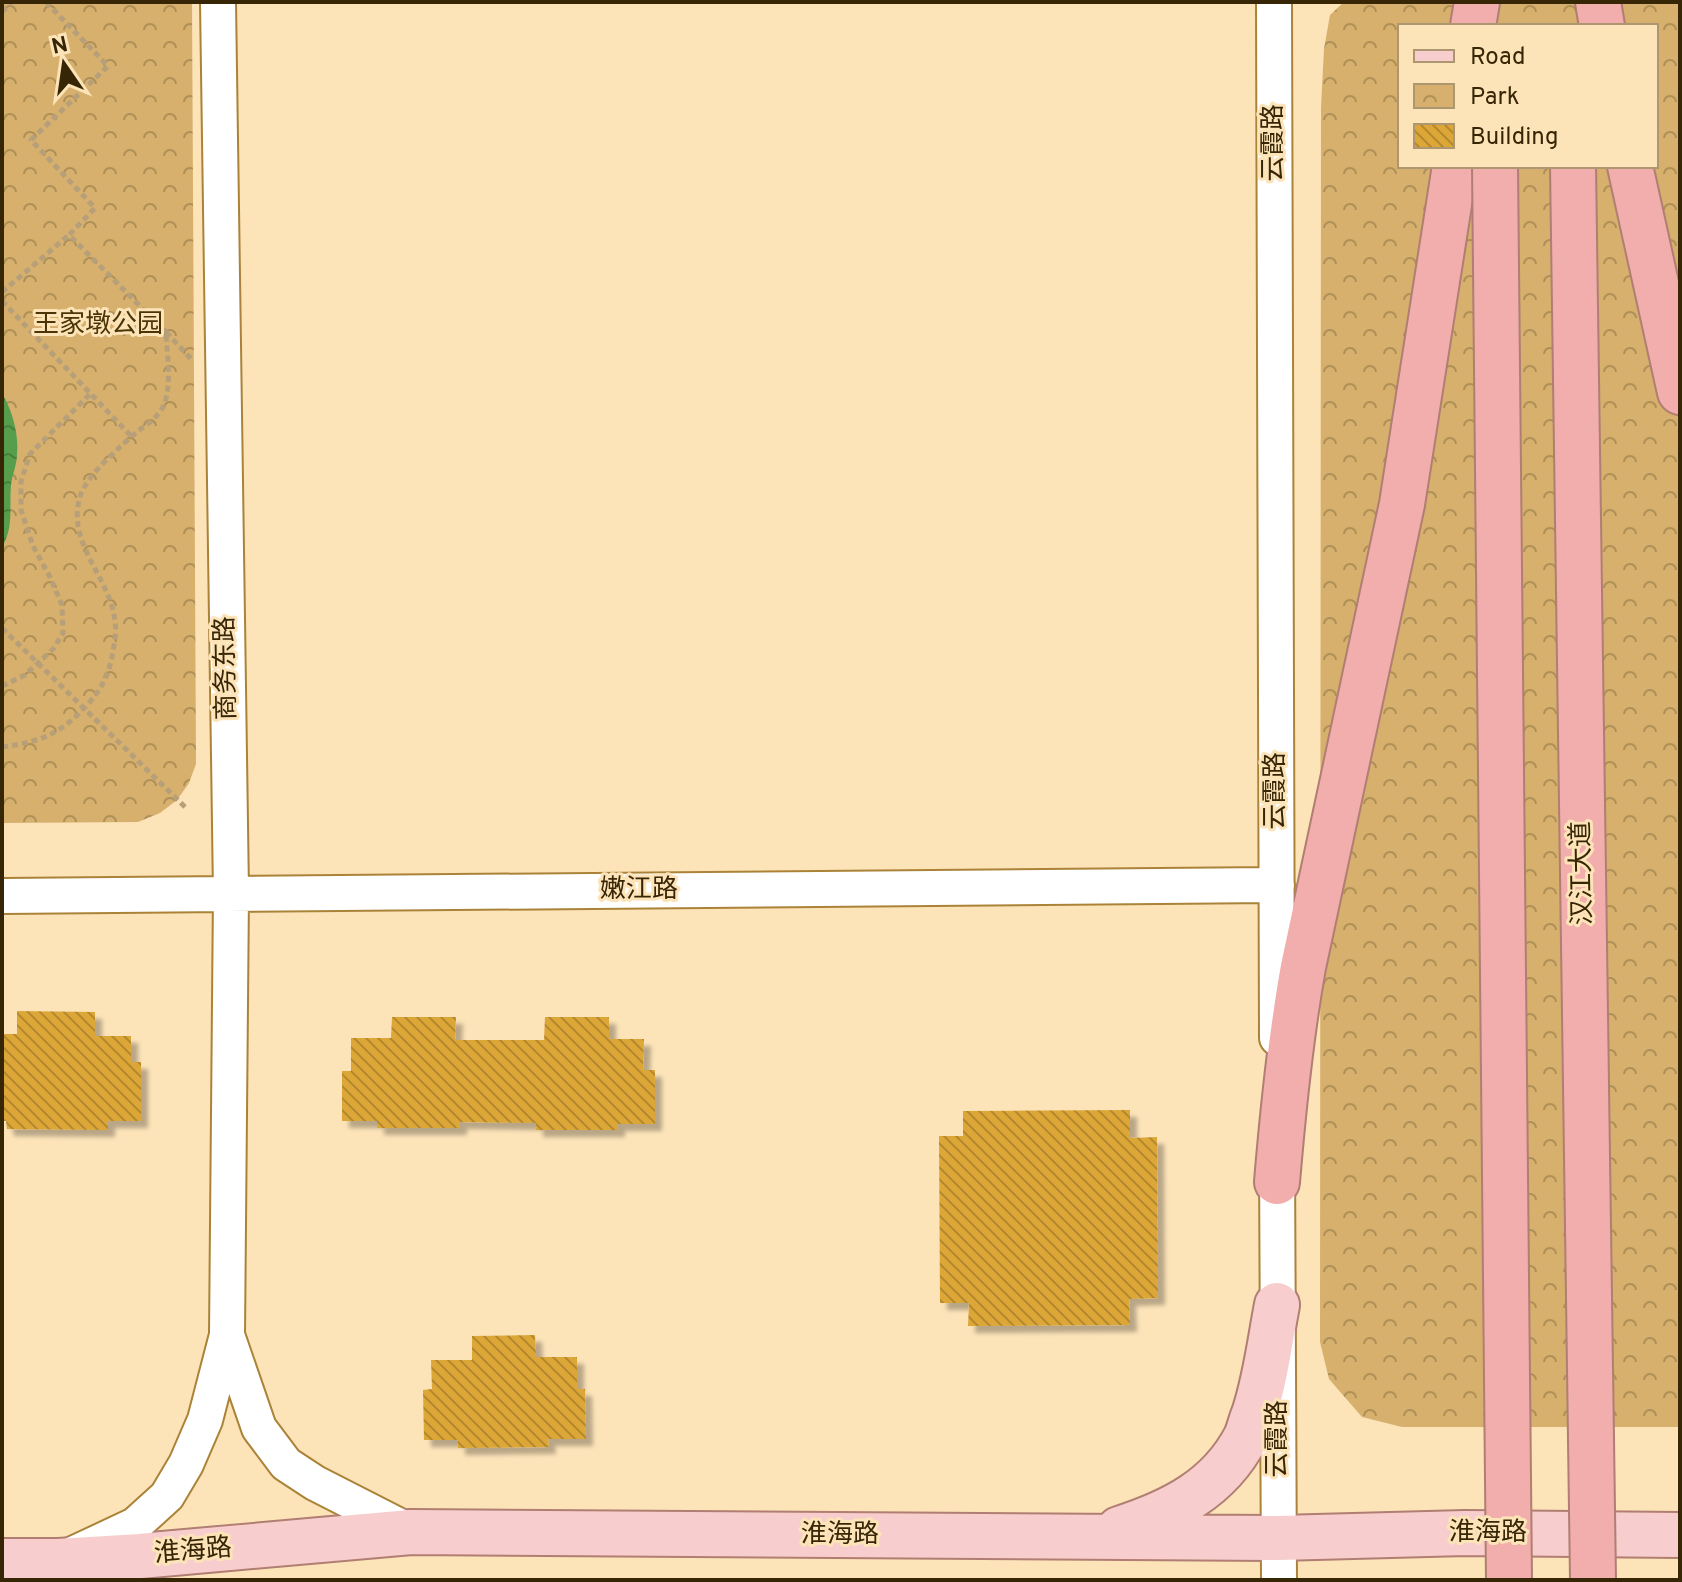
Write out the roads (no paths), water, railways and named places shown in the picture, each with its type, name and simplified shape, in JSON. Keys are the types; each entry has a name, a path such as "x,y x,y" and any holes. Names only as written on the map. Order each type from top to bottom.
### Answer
{"highway":[{"path":"1473,24 1477,2"},
{"path":"1492,2 1493,24"},
{"path":"1570,2 1571,24"},
{"path":"1598,2 1602,24"},
{"path":"1277,1182 1291,1034 1402,504 1455,168"},
{"path":"1495,168 1509,1580"},
{"name":"汉江大道","path":"1573,168 1593,1580"},
{"path":"1630,168 1680,392"}],"main road":[{"path":"1096,1537 1155,1517 1192,1497 1224,1469 1246,1436 1260,1394 1277,1305"},
{"name":"淮海路","path":"2,1561 140,1556 411,1532 1096,1537 1279,1559 1465,1533 1680,1535"}],"street":[{"name":"商务东路","path":"218,2 231,893 227,1335"},
{"name":"云霞路","path":"1274,2 1279,1559"},
{"name":"嫩江路","path":"2,896 1277,885"},
{"path":"227,1335 259,1428 286,1464 315,1483 411,1532"},
{"path":"58,1561 135,1525 167,1496 186,1464 205,1420 227,1335"}],"water":[{"path":"2,393 14,422 17,446 11,485 10,525 2,547"}],"park label":[{"name":"王家墩公园","path":"98,325"}]}
